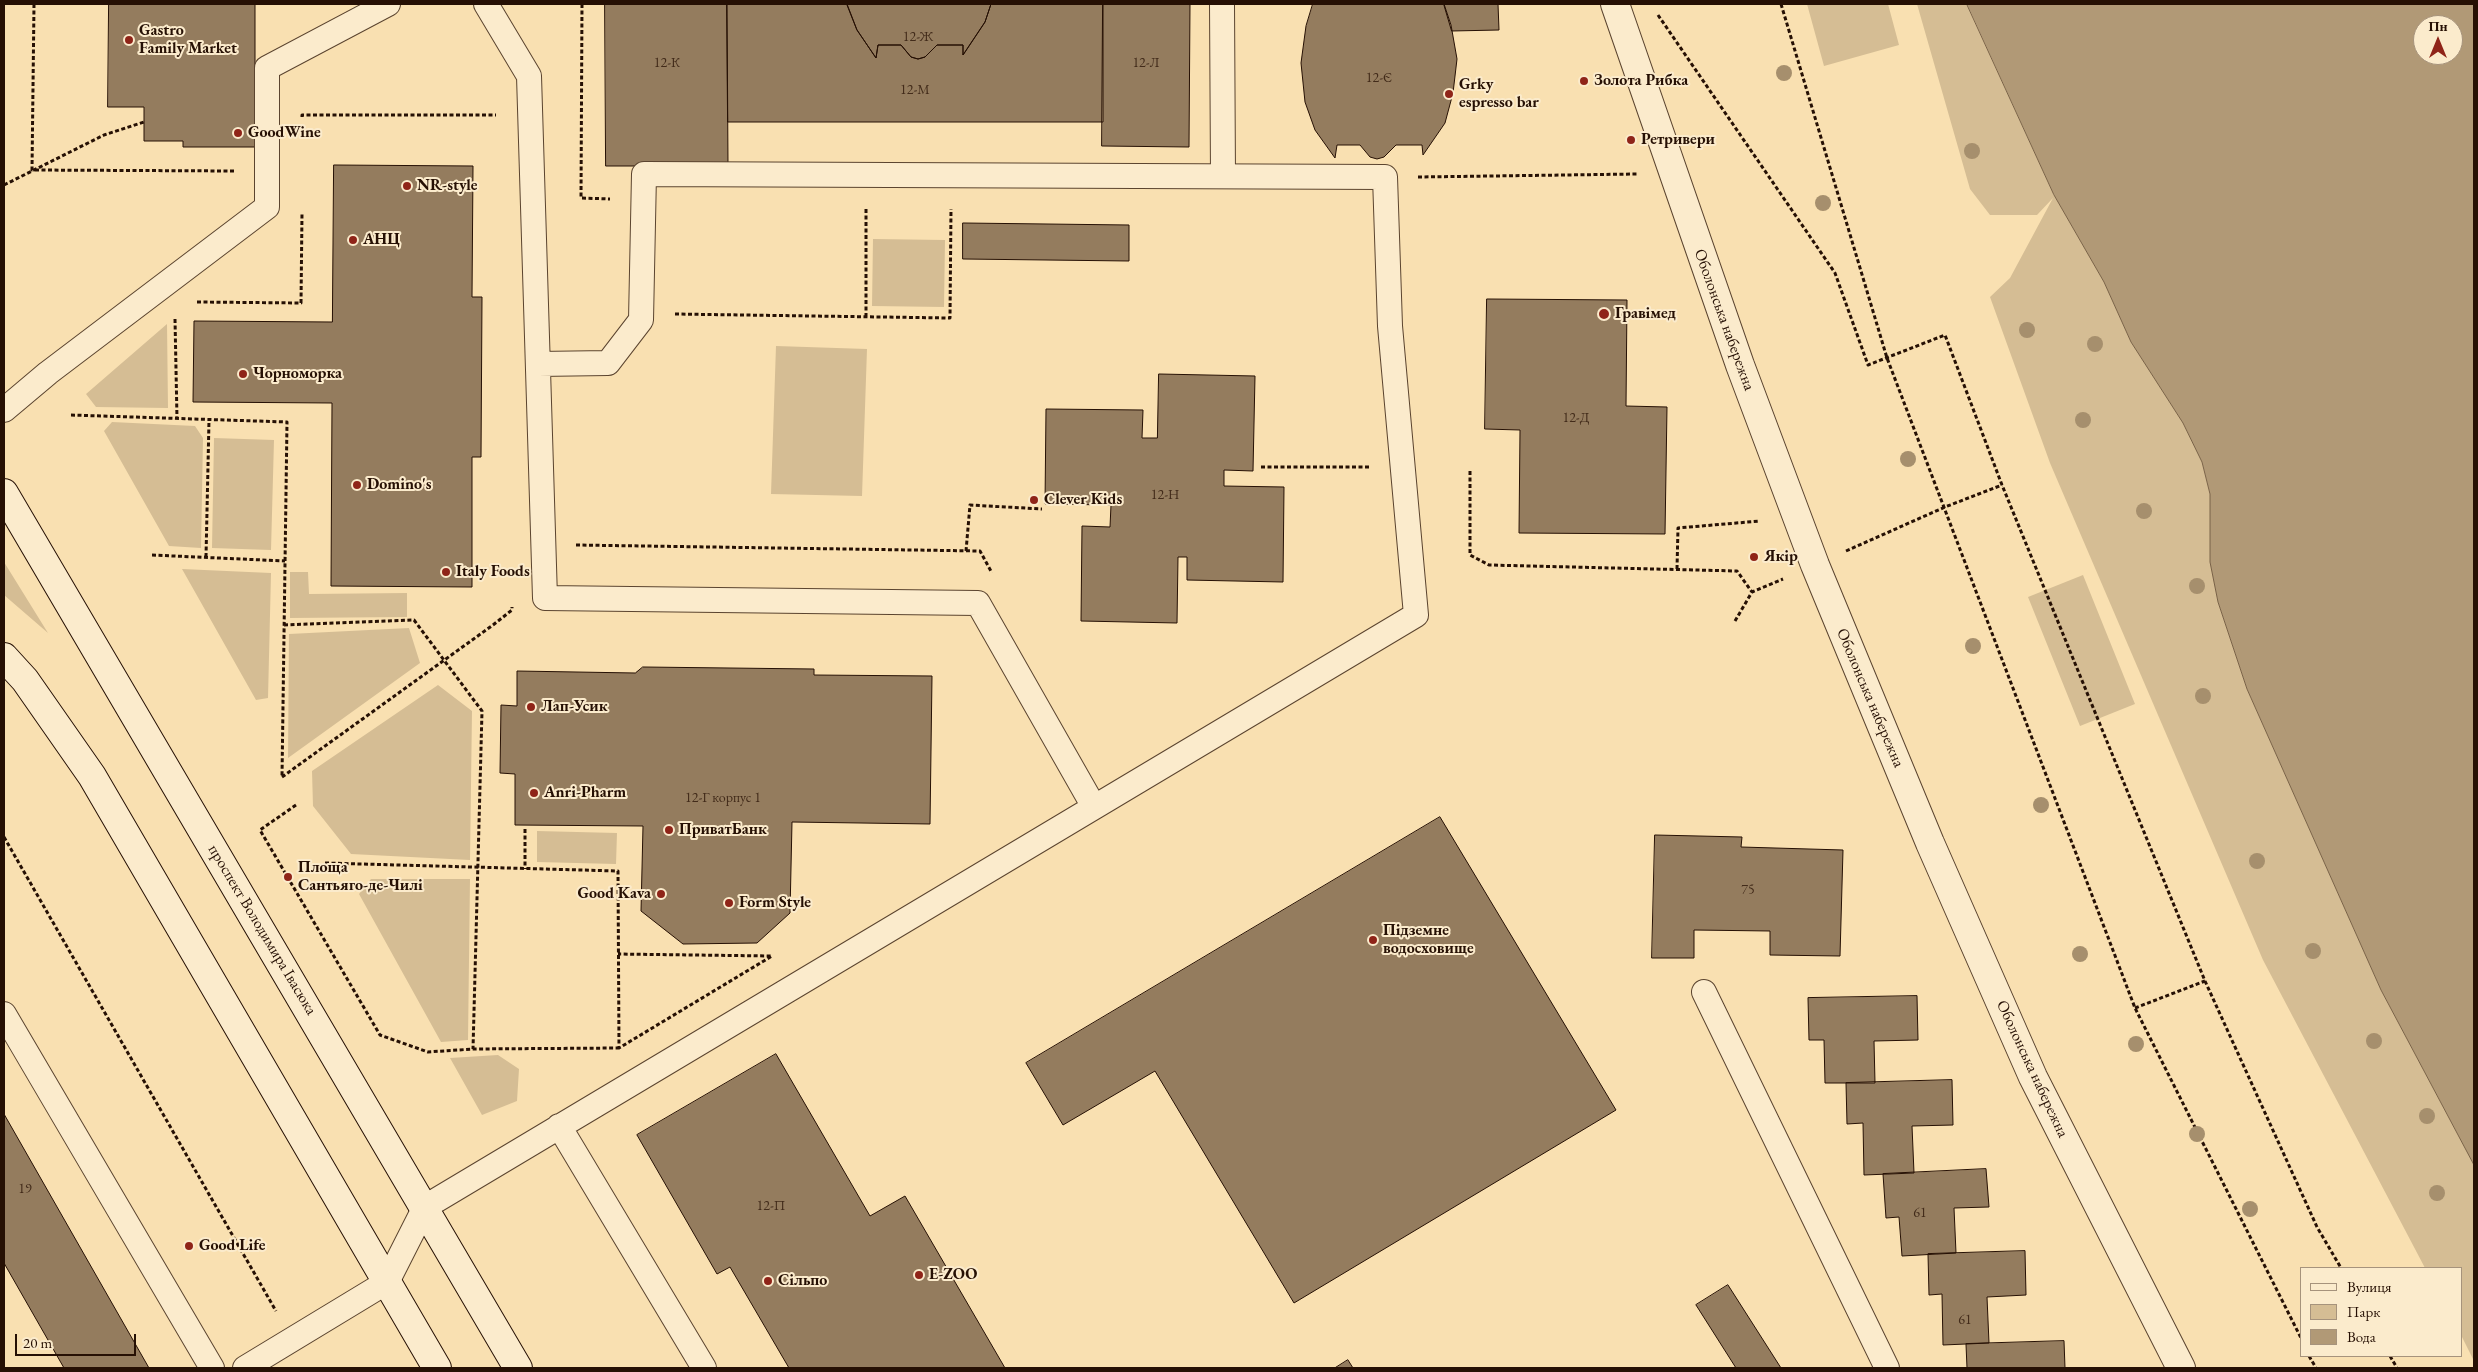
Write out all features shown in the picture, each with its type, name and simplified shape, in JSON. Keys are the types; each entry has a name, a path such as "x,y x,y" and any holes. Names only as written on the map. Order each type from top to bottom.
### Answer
{"main road":[{"name":"Оболонська набережна","path":"1615,4 1672,174 1796,517 1930,843 2033,1077 2182,1368"},
{"name":"проспект Володимира Івасюка","path":"4,493 518,1368"},
{"path":"4,657 25,680 92,776 437,1368"}],"lane":[{"path":"4,410 56,367 267,207 267,68 388,4"},
{"path":"486,4 529,76 545,598 978,602 1094,807"},
{"path":"1222,4 1223,176"},
{"path":"245,1368 387,1282 425,1207 1416,615 1390,326 1385,177 644,174 641,320 608,363 538,364"},
{"path":"1704,992 1887,1368"},
{"path":"4,1014 212,1368"},
{"path":"559,1126 704,1368"}],"path":[{"path":"32,170 34,4"},
{"path":"581,198 582,4"},
{"path":"1781,4 1887,358 2136,1008 2300,1336"},
{"path":"1656,12 1835,273 1868,365 1945,335 2002,485 2205,981 2317,1227 2340,1267"},
{"path":"302,124 302,115 498,116"},
{"path":"4,185 104,135 144,122"},
{"path":"32,170 267,171"},
{"path":"1385,177 1672,174"},
{"path":"866,203 866,317"},
{"path":"675,314 950,318 951,203"},
{"path":"194,302 301,303 302,209"},
{"path":"669,322 675,314 675,305"},
{"path":"175,312 177,419"},
{"path":"71,415 287,422 282,778 512,610 512,601"},
{"path":"206,557 209,420"},
{"path":"1261,467 1376,467"},
{"path":"1470,471 1470,554 1489,565 1737,571 1752,592"},
{"path":"1735,621 1752,592 1945,507 2002,485"},
{"path":"966,550 970,505 1042,509"},
{"path":"1677,569 1678,528 1796,517"},
{"path":"543,544 980,551 994,577"},
{"path":"152,554 285,561"},
{"path":"284,625 414,620 482,711 473,1049"},
{"path":"296,805 260,830 380,1035 428,1052 473,1049 619,1048 772,956 618,954"},
{"path":"525,830 525,869"},
{"path":"4,837 242,1249 292,1340"},
{"path":"326,863 618,871 619,1048"},
{"path":"2136,1008 2205,981"},
{"path":"2391,1357 2397,1368"}],"green space":[{"path":"1807,4 1888,4 1899,45 1824,66"},
{"path":"1917,4 1967,4 2054,195 2104,282 2131,342 2183,423 2202,462 2210,494 2218,602 2247,689 2381,990 2474,1165 2474,1361 2463,1339 2463,1267 2424,1267 2263,960 2050,463 1990,297 2010,278 2053,198 2037,215 1990,215 1970,189"},
{"path":"873,239 945,240 944,307 872,306"},
{"path":"167,324 168,408 96,407 86,394"},
{"path":"776,346 867,349 862,496 771,494"},
{"path":"112,422 195,426 203,438 201,548 169,546 104,431"},
{"path":"214,438 274,440 271,550 212,548"},
{"path":"4,562 48,633 4,595"},
{"path":"182,569 271,573 268,698 256,700"},
{"path":"290,572 308,572 309,594 407,593 407,617 290,618"},
{"path":"2083,575 2135,704 2080,726 2028,597"},
{"path":"409,628 420,663 288,758 289,634"},
{"path":"438,685 472,711 470,860 351,854 313,806 312,771"},
{"path":"537,831 617,833 616,864 537,862"},
{"path":"371,879 470,879 468,1040 441,1042 359,894"},
{"path":"498,1055 519,1069 517,1101 482,1115 450,1058"}],"water":[{"path":"1967,4 2474,4 2474,1165 2381,990 2247,689 2218,602 2210,562 2210,494 2202,462 2183,423 2131,342 2104,282 2054,195"}],"building":[{"path":"109,4 255,4 255,147 183,147 183,141 144,141 144,107 108,107"},
{"path":"605,4 727,4 728,166 606,166"},
{"path":"727,4 847,4 857,30 876,58 878,45 901,45 911,57 918,59 925,57 937,45 963,45 963,55 985,22 991,4 1103,4 1103,122 728,122"},
{"path":"847,4 991,4 985,22 963,55 963,45 937,45 925,57 918,59 911,57 901,45 878,45 876,58 857,30"},
{"path":"1103,4 1190,4 1189,147 1102,146"},
{"path":"1313,4 1444,4 1451,25 1457,59 1453,93 1445,123 1423,155 1422,145 1396,145 1384,157 1377,159 1370,157 1360,145 1337,145 1335,158 1315,130 1305,102 1301,63 1306,26"},
{"path":"1444,4 1498,4 1499,30 1452,31"},
{"path":"334,165 473,166 472,297 482,297 481,457 472,457 472,587 331,586 332,403 193,402 194,321 332,322"},
{"path":"963,223 1129,225 1129,261 963,259"},
{"path":"1487,299 1627,300 1626,406 1667,407 1665,534 1519,533 1520,430 1485,429"},
{"path":"1159,374 1255,376 1253,471 1224,470 1224,486 1284,487 1283,582 1187,580 1187,557 1178,557 1177,623 1081,621 1082,526 1110,527 1111,505 1045,504 1046,409 1143,410 1142,438 1157,438"},
{"path":"643,667 814,669 814,675 932,676 930,824 792,822 790,913 757,943 683,944 641,911 643,826 515,825 515,774 500,773 501,705 517,706 517,671 635,673"},
{"name":"Підземне водосховище","path":"1440,817 1616,1110 1294,1303 1155,1071 1063,1125 1026,1063"},
{"path":"1655,835 1742,837 1741,847 1843,850 1840,956 1770,955 1770,931 1694,930 1694,958 1652,958"},
{"path":"1917,996 1918,1040 1874,1041 1875,1083 1825,1083 1824,1040 1809,1040 1808,998"},
{"path":"776,1054 870,1216 905,1196 1005,1368 789,1368 730,1267 717,1274 637,1135"},
{"path":"1952,1080 1953,1125 1912,1126 1914,1173 1864,1175 1863,1123 1847,1124 1846,1083"},
{"path":"4,1114 149,1368 64,1368 4,1263"},
{"path":"1986,1169 1989,1207 1954,1208 1956,1253 1902,1256 1899,1217 1886,1218 1883,1174"},
{"path":"2025,1251 2026,1295 1987,1297 1989,1343 1943,1345 1942,1294 1929,1295 1928,1254"},
{"path":"1728,1285 1781,1368 1736,1368 1696,1305"},
{"path":"2064,1341 2065,1368 1967,1368 1966,1344"},
{"path":"1348,1360 1353,1368 1335,1368"}],"place":[{"name":"Gastro Family Market","path":"129,40"},
{"name":"Золота Рибка","path":"1584,81"},
{"name":"Grky espresso bar","path":"1449,94"},
{"name":"GoodWine","path":"238,133"},
{"name":"Ретривери","path":"1631,140"},
{"name":"NR-style","path":"407,186"},
{"name":"АНЦ","path":"353,240"},
{"name":"Гравімед","path":"1604,314"},
{"name":"Чорноморка","path":"243,374"},
{"name":"Domino's","path":"357,485"},
{"name":"Clever Kids","path":"1034,500"},
{"name":"Якір","path":"1754,557"},
{"name":"Italy Foods","path":"446,572"},
{"name":"Лап-Усик","path":"531,707"},
{"name":"Anri-Pharm","path":"534,793"},
{"name":"ПриватБанк","path":"669,830"},
{"name":"Площа Сантьяго-де-Чилі","path":"288,877"},
{"name":"Good Kava","path":"661,894"},
{"name":"Form Style","path":"729,903"},
{"name":"Підземне водосховище","path":"1373,940"},
{"name":"Good Life","path":"189,1246"},
{"name":"E-ZOO","path":"919,1275"},
{"name":"Сільпо","path":"768,1281"}]}
